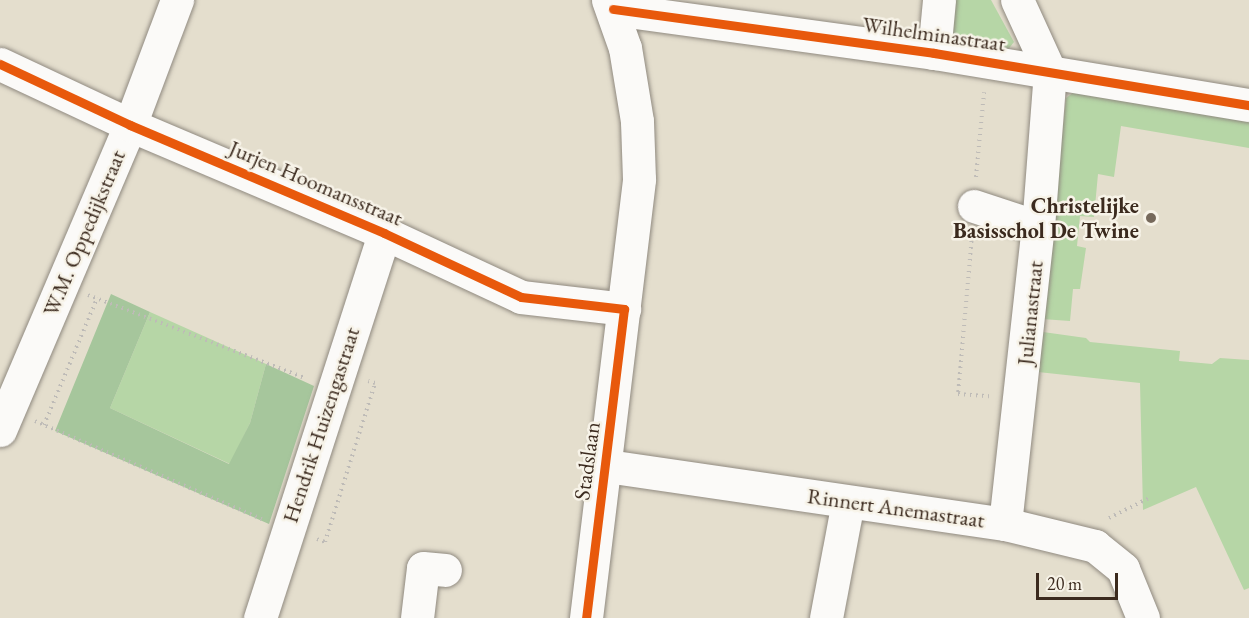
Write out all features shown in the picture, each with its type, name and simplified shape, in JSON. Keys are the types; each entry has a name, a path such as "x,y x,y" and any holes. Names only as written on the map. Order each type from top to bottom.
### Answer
{"street":[{"name":"W.M. Oppedijkstraat","path":"5,420 130,125 177,0"},
{"path":"934,53 939,0"},
{"name":"Julianastraat","path":"1005,524 1021,398 1050,72 1017,0"},
{"name":"Wilhelminastraat","path":"610,5 986,61 1249,105"},
{"name":"Stadslaan","path":"586,618 607,466 639,179 637,121 625,48 610,5"},
{"name":"Jurjen Hoomansstraat","path":"0,64 130,125 384,233 521,297 624,309"},
{"path":"974,206 1038,227"},
{"name":"Hendrik Huizengastraat","path":"260,618 332,388 384,233"},
{"name":"Rinnert Anemastraat","path":"607,466 1005,524 1095,546 1124,569 1143,618"},
{"path":"826,618 848,502"},
{"path":"417,618 423,568 445,570"}],"path":[{"path":"986,61 958,394 1021,398"},
{"path":"62,285 332,388"},
{"path":"44,425 97,298"},
{"path":"5,420 44,425 287,530"}],"green space":[{"path":"943,0 991,0 1014,42 1006,52 938,41"},
{"path":"1074,92 1249,117 1249,148 1121,126 1114,177 1098,174 1094,217 1080,216 1077,246 1086,248 1080,289 1073,289 1070,321 1042,319 1066,98"},
{"path":"111,294 150,312 110,408 229,464 250,423 266,364 314,386 269,524 55,431"},
{"path":"150,312 266,364 250,423 230,464 110,408"},
{"path":"1043,332 1086,338 1090,342 1180,351 1179,361 1212,364 1220,358 1249,360 1249,588 1244,590 1196,487 1143,510 1140,383 1038,372"}],"cycle path":[{"path":"613,9 934,53 1249,105"},
{"path":"0,64 130,125 384,233 521,297 624,309 586,618"}],"place":[{"name":"Christelijke Basisschol De Twine","path":"1151,218"}]}
